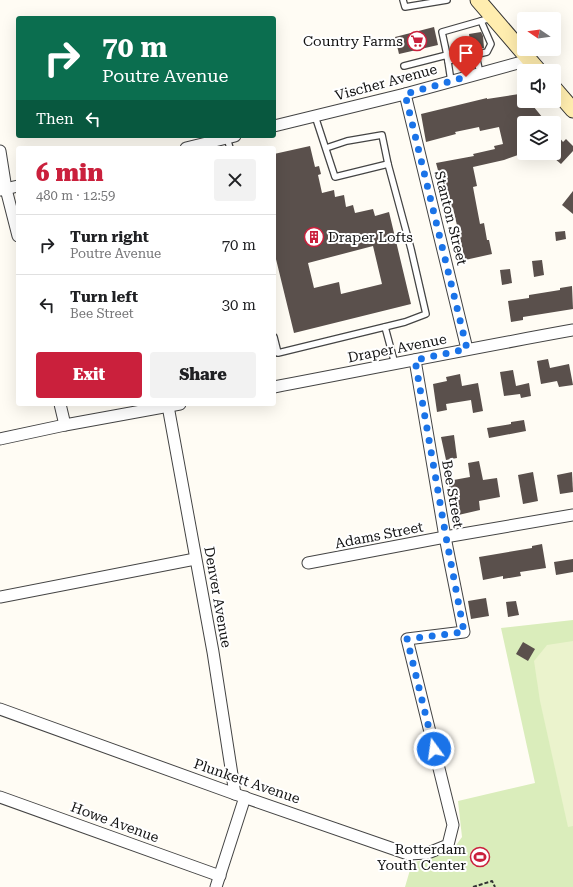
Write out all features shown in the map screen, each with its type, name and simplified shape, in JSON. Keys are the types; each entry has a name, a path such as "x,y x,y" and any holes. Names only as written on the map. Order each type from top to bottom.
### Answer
{"street":[{"path":"478,0 487,19 533,64"},
{"name":"Vischer Avenue","path":"276,126 405,94 480,73 517,68"},
{"name":"Stanton Street","path":"405,94 467,349"},
{"path":"561,95 571,104"},
{"path":"207,146 231,141"},
{"path":"0,151 3,189 16,230"},
{"path":"3,189 16,186"},
{"name":"Draper Avenue","path":"276,387 573,330"},
{"name":"Bee Street","path":"415,360 464,632 407,639 448,807"},
{"path":"60,406 65,425"},
{"path":"0,439 65,425 168,406"},
{"name":"Denver Avenue","path":"168,406 195,559 240,795 216,887"},
{"name":"Adams Street","path":"308,564 446,537 573,515"},
{"path":"0,597 195,559"},
{"name":"Plunkett Avenue","path":"0,709 408,854 428,852 448,845 453,826 448,807"},
{"name":"Howe Avenue","path":"0,797 220,876"}],"lane":[{"path":"403,0 405,7 446,0"},
{"path":"448,61 487,52 491,44 487,19 442,32 451,81"},
{"path":"404,66 447,55"},
{"path":"476,55 480,73"},
{"path":"315,116 335,177 388,164"},
{"path":"276,345 278,353 405,322 426,314 382,135 347,141 326,148"},
{"path":"385,327 394,364"}],"path":[{"path":"473,887 492,882 495,887"}],"green space":[{"path":"573,620 573,887 405,887 412,863 452,851 462,837 458,801 535,783 501,628"},
{"path":"573,641 573,826 568,827 540,701 534,661 547,645"}],"building":[{"name":"Country Farms","path":"434,27 438,45 399,54 395,37"},
{"path":"481,32 483,36 484,48 471,49 469,34"},
{"path":"517,94 517,108 535,108 541,116 517,116 517,155 473,167 477,186 473,187 480,224 484,223 487,240 489,240 492,254 465,260 453,208 451,208 442,174 439,174 436,163 474,156 473,154 495,149 494,146 503,144 499,127 480,131 479,127 455,132 456,134 426,142 421,114 487,99"},
{"path":"566,139 573,146 573,151 561,164 556,160 561,160 561,140 563,142"},
{"name":"Draper Lofts","path":"310,146 315,167 319,166 321,174 318,175 322,193 334,190 335,197 344,195 346,207 353,205 355,213 373,209 375,216 389,212 411,304 294,333 276,259 276,154","holes":["373,246 382,284 341,294 339,282 314,288 308,263"]},
{"path":"573,191 573,214 562,205"},
{"path":"565,231 566,239 556,241 555,232"},
{"path":"542,260 544,275 534,277 532,261"},
{"path":"510,269 512,283 502,285 500,270"},
{"path":"572,286 573,309 523,317 523,320 511,322 508,301 529,298 529,295 560,290 560,288"},
{"path":"548,359 550,368 569,364 573,385 559,387 557,381 541,384 537,361"},
{"path":"513,370 516,386 529,383 531,396 521,398 520,394 504,396 500,372"},
{"path":"460,374 462,386 478,383 483,411 473,413 471,400 446,404 447,410 437,412 433,384 447,381 446,377"},
{"path":"524,420 526,431 489,438 487,428"},
{"path":"454,435 457,458 446,460 441,437"},
{"path":"479,461 483,480 497,478 500,497 479,501 480,510 454,516 448,481 470,477 468,463"},
{"path":"533,472 538,501 523,504 518,475"},
{"path":"572,472 573,492 560,494 557,475"},
{"path":"542,544 546,568 520,572 521,576 503,579 503,576 483,580 479,557 532,548 532,546"},
{"path":"573,559 573,572 556,575 554,562"},
{"path":"486,598 489,616 471,619 468,601"},
{"path":"516,601 519,615 508,617 506,602"},
{"path":"523,642 535,649 528,661 516,654"}],"place":[{"name":"Country Farms","path":"417,41"},
{"name":"Draper Lofts","path":"314,237"},
{"name":"Rotterdam Youth Center","path":"480,857"}],"route":[{"path":"434,749 407,639 464,632 415,360 467,349 405,94 466,77"}]}
